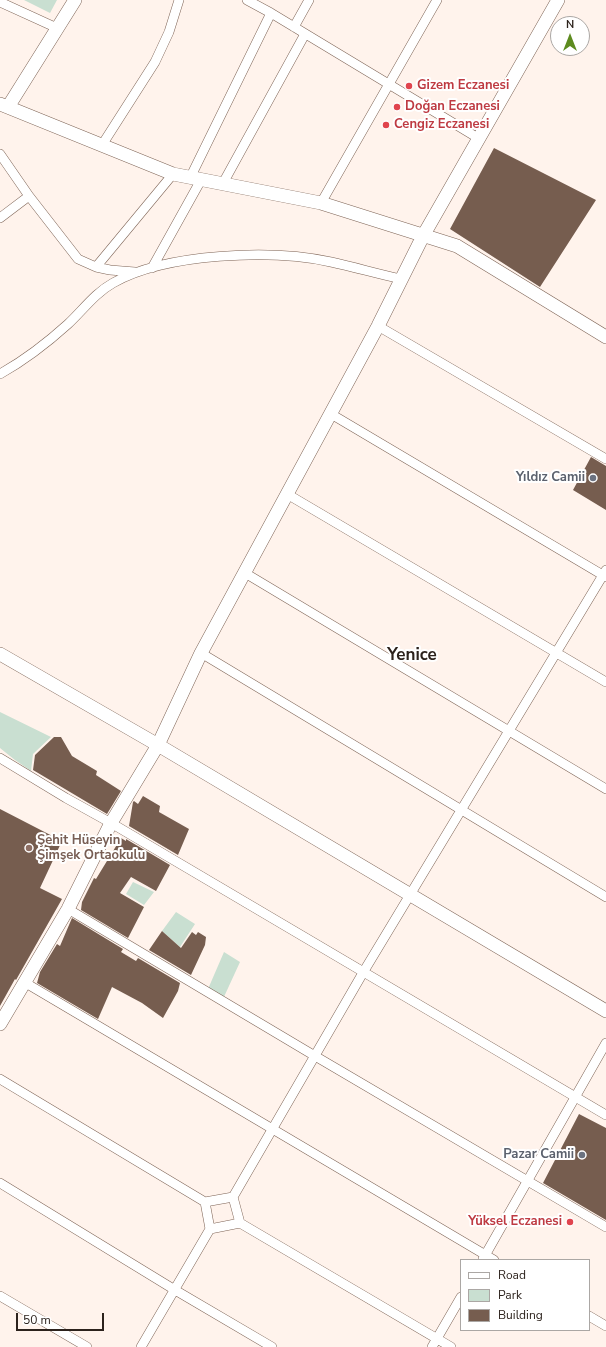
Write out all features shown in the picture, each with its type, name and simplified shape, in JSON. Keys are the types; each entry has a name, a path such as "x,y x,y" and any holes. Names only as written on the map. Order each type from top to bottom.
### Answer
{"street":[{"path":"75,0 4,105 173,174 222,185 321,203 457,246 606,337"},
{"path":"102,145 155,62 169,32 179,0"},
{"path":"247,0 262,4 271,13 478,138"},
{"path":"294,27 309,0"},
{"path":"321,203 437,0"},
{"path":"0,1024 68,909 111,823 158,745 201,653 378,326 423,236 558,0"},
{"path":"0,2 57,28"},
{"path":"152,268 196,179 271,13"},
{"path":"222,185 305,34"},
{"path":"0,154 29,196 78,259 96,267 110,270 136,272"},
{"path":"96,267 173,174"},
{"path":"0,218 29,196"},
{"path":"0,374 23,361 69,323 96,294 113,283 136,272 167,264 195,259 244,256 284,256 329,261 401,279"},
{"path":"378,326 606,459"},
{"path":"331,414 605,574 364,971 233,1197 240,1222 435,1343 451,1347"},
{"path":"287,494 606,682"},
{"path":"245,573 606,789"},
{"path":"201,653 606,897"},
{"path":"0,654 158,745 606,1011"},
{"path":"0,758 364,971 606,1115"},
{"path":"68,909 606,1228"},
{"path":"24,982 484,1257 606,1043"},
{"path":"0,1079 205,1202 233,1197"},
{"path":"0,1183 175,1290 272,1347"},
{"path":"141,1347 210,1229 205,1202"},
{"path":"210,1229 240,1222"},
{"path":"0,1296 87,1347"},
{"path":"435,1343 460,1299"},
{"path":"590,1317 606,1326"}],"green space":[{"path":"24,0 57,0 50,13"},
{"path":"0,712 51,737 33,754 31,771 0,748"},
{"path":"133,882 154,892 144,905 126,894"},
{"path":"176,912 195,924 180,947 162,931"},
{"path":"224,952 240,962 223,999 208,989"}],"building":[{"path":"494,148 596,200 540,287 450,229"},
{"name":"Yıldız Camii","path":"591,457 606,466 606,510 573,490"},
{"path":"54,737 61,737 72,756 97,771 96,775 121,791 107,814 33,770 35,755"},
{"path":"143,796 160,806 159,812 189,829 178,855 129,826 133,802 134,801 138,804"},
{"path":"0,809 62,841 40,888 62,899 0,1006"},
{"path":"121,838 126,841 126,839 170,865 156,891 131,877 120,893 144,907 128,938 81,910 82,902 94,878 96,879"},
{"path":"72,918 123,949 121,952 136,961 138,958 180,983 178,991 163,1018 142,1003 112,987 98,1019 37,983 40,972 57,944 60,946"},
{"path":"162,931 181,948 192,932 196,935 198,932 206,937 205,945 191,975 149,950"},
{"name":"Pazar Camii","path":"579,1114 606,1128 606,1220 543,1183"}],"place":[{"name":"Gizem Eczanesi","path":"409,86"},
{"name":"Doğan Eczanesi","path":"397,107"},
{"name":"Cengiz Eczanesi","path":"386,125"},
{"name":"Yıldız Camii","path":"593,478"},
{"name":"Şehit Hüseyin Şimşek Ortaokulu","path":"29,848"},
{"name":"Pazar Camii","path":"582,1155"},
{"name":"Yüksel Eczanesi","path":"570,1222"}],"district":[{"name":"Yenice","path":"412,656"}]}
